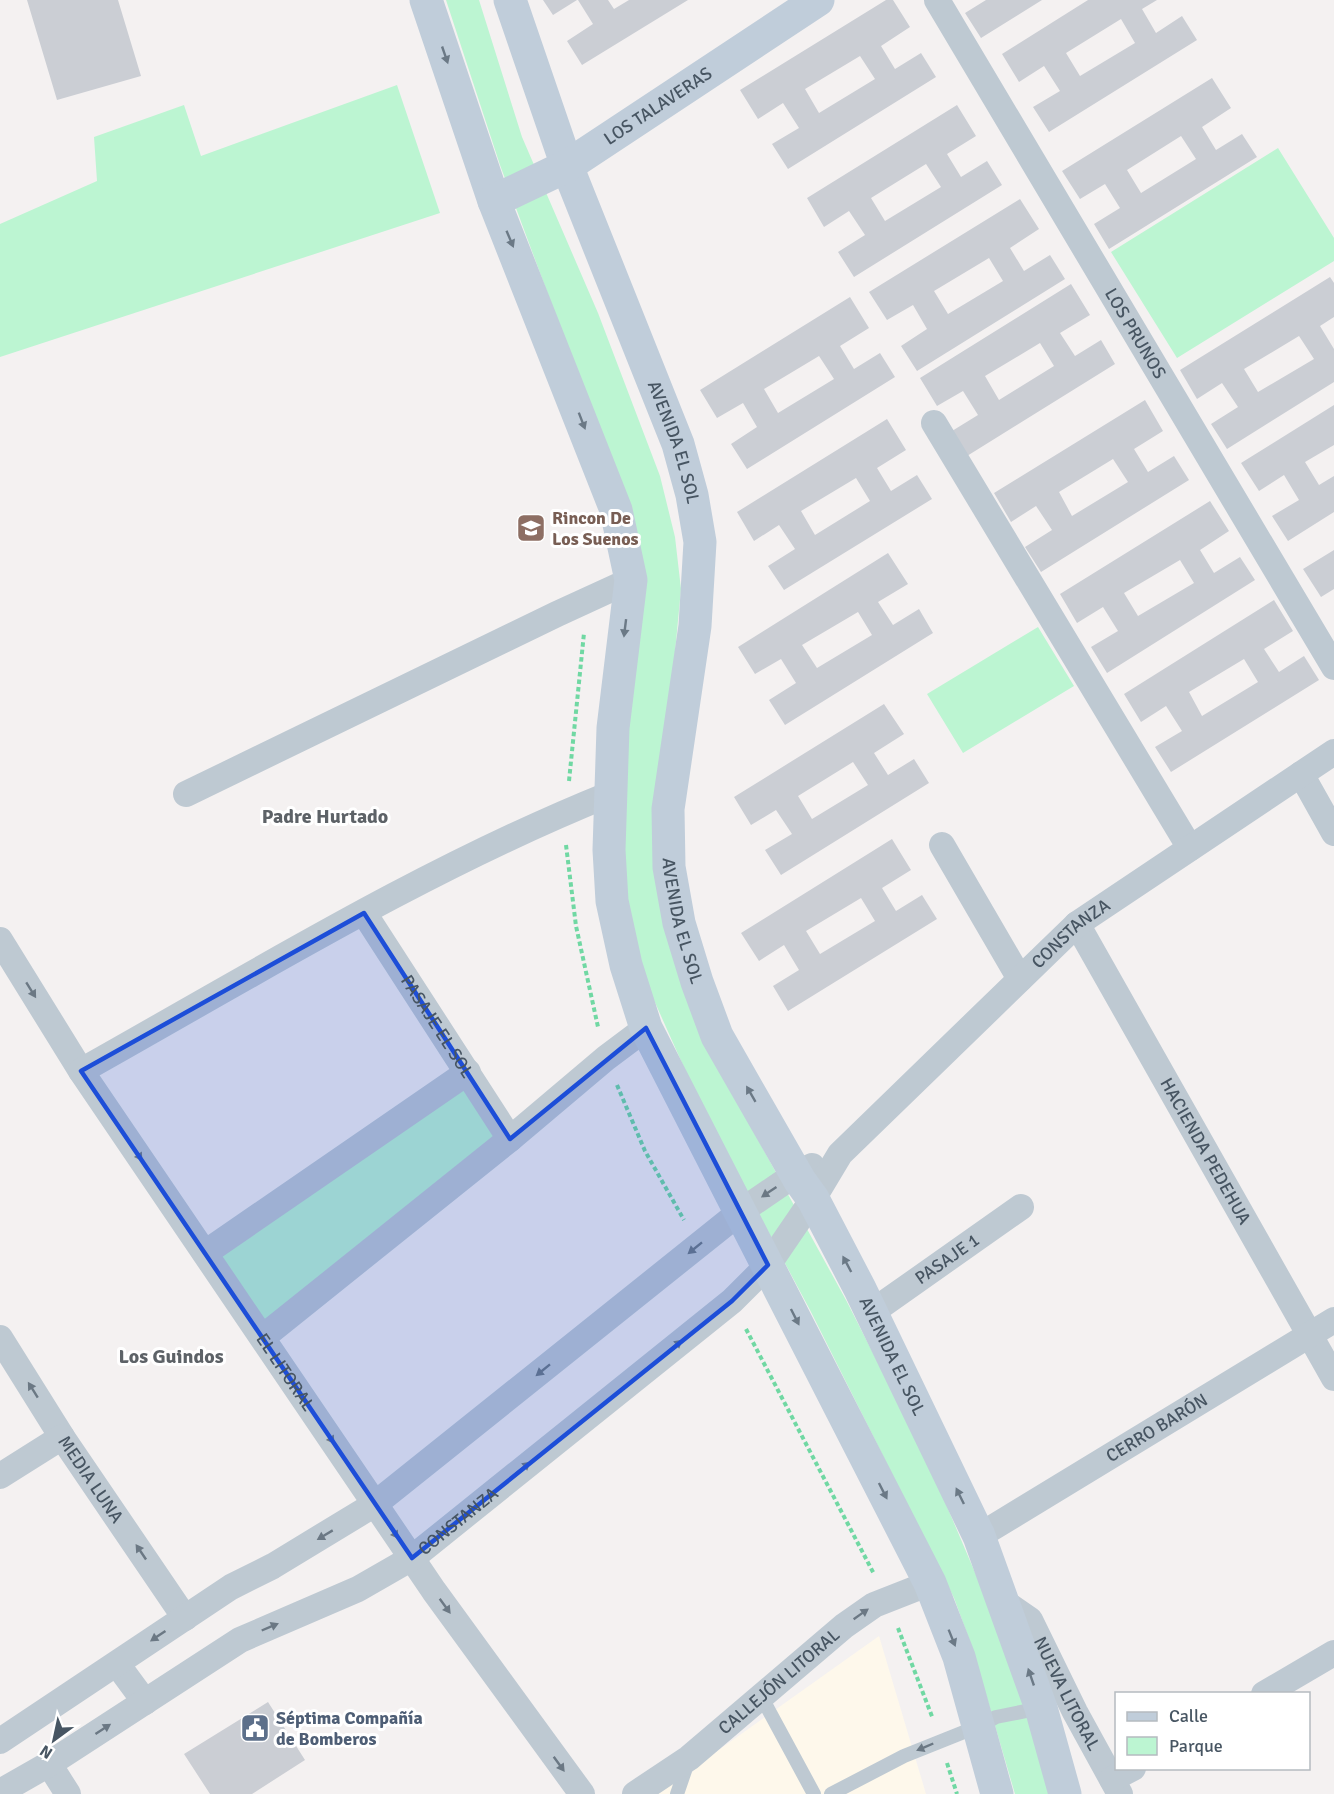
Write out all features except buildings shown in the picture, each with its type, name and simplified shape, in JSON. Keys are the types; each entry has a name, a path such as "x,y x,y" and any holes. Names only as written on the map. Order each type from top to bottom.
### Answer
{"main road":[{"path":"426,0 495,201 616,510 631,580 613,728 609,850 612,901 626,965 646,1028 930,1583 959,1657 997,1794"},
{"name":"AVENIDA EL SOL","path":"510,0 567,166 678,444 692,495 700,542 695,626 668,809 669,867 679,923 697,982 717,1036 805,1186 872,1312 979,1536 1004,1602 1058,1710 1065,1794"},
{"name":"LOS TALAVERAS","path":"495,201 567,166 818,0"}],"street":[{"name":"LOS PRUNOS","path":"937,0 1334,667"},
{"path":"934,423 1190,848"},
{"path":"186,794 631,580"},
{"name":"CONSTANZA","path":"0,1741 231,1587 273,1566 375,1504 741,1212 805,1186 840,1155 1077,924 1334,753"},
{"path":"1301,774 1334,833"},
{"path":"81,1071 364,913 505,840 610,794"},
{"path":"942,845 1020,979"},
{"name":"PASAJE EL SOL","path":"364,913 510,1139"},
{"name":"HACIENDA PEDEHUA","path":"1077,924 1334,1378"},
{"name":"EL LITORAL","path":"0,940 81,1071 434,1591 582,1794"},
{"path":"263,1337 646,1028"},
{"path":"205,1253 468,1072"},
{"name":"CONSTANZA","path":"0,1792 49,1764 240,1640 358,1589 412,1557 732,1300 768,1265 805,1186"},
{"name":"PASAJE 1","path":"872,1312 1021,1207"},
{"name":"CERRO BARÓN","path":"979,1536 1334,1320"},
{"name":"MEDIA LUNA","path":"0,1338 62,1437 185,1618"},
{"path":"0,1476 62,1437"},
{"name":"CALLEJÓN LITORAL","path":"635,1794 689,1758 844,1626 874,1605 930,1583"},
{"path":"1267,1692 1334,1653"},
{"path":"117,1664 145,1702"},
{"name":"NUEVA LITORAL","path":"1058,1710 1122,1781"},
{"path":"49,1764 68,1794"}],"lane":[{"path":"761,1696 814,1794"},
{"path":"831,1794 904,1756 996,1717 1058,1710"},
{"path":"677,1794 689,1758"}],"highlighted area":[{"path":"364,913 510,1139 646,1028 768,1265 732,1301 412,1558 81,1071"}],"shaded area":[{"path":"879,1636 926,1794 657,1794"}],"green space":[{"path":"446,0 479,0 522,137 598,313 660,476 675,537 681,589 669,715 655,816 750,1125 846,1300 926,1457 979,1582 1015,1677 1050,1794 1015,1794 972,1647 954,1598 810,1310 703,1110 649,989 631,930 623,874 623,760 636,670 605,448 500,165"},
{"path":"397,85 440,213 0,357 0,224 97,181 94,137 184,105 201,156"},
{"path":"1278,148 1334,238 1334,261 1177,358 1111,252"},
{"path":"1038,627 1074,686 963,753 927,694"},
{"path":"468,1072 510,1139 263,1337 205,1253"}],"place":[{"name":"Rincon De Los Suenos","path":"531,528"},
{"name":"Séptima Compañía de Bomberos","path":"255,1728"}],"district":[{"name":"Padre Hurtado","path":"325,816"},
{"name":"Los Guindos","path":"171,1356"}]}
